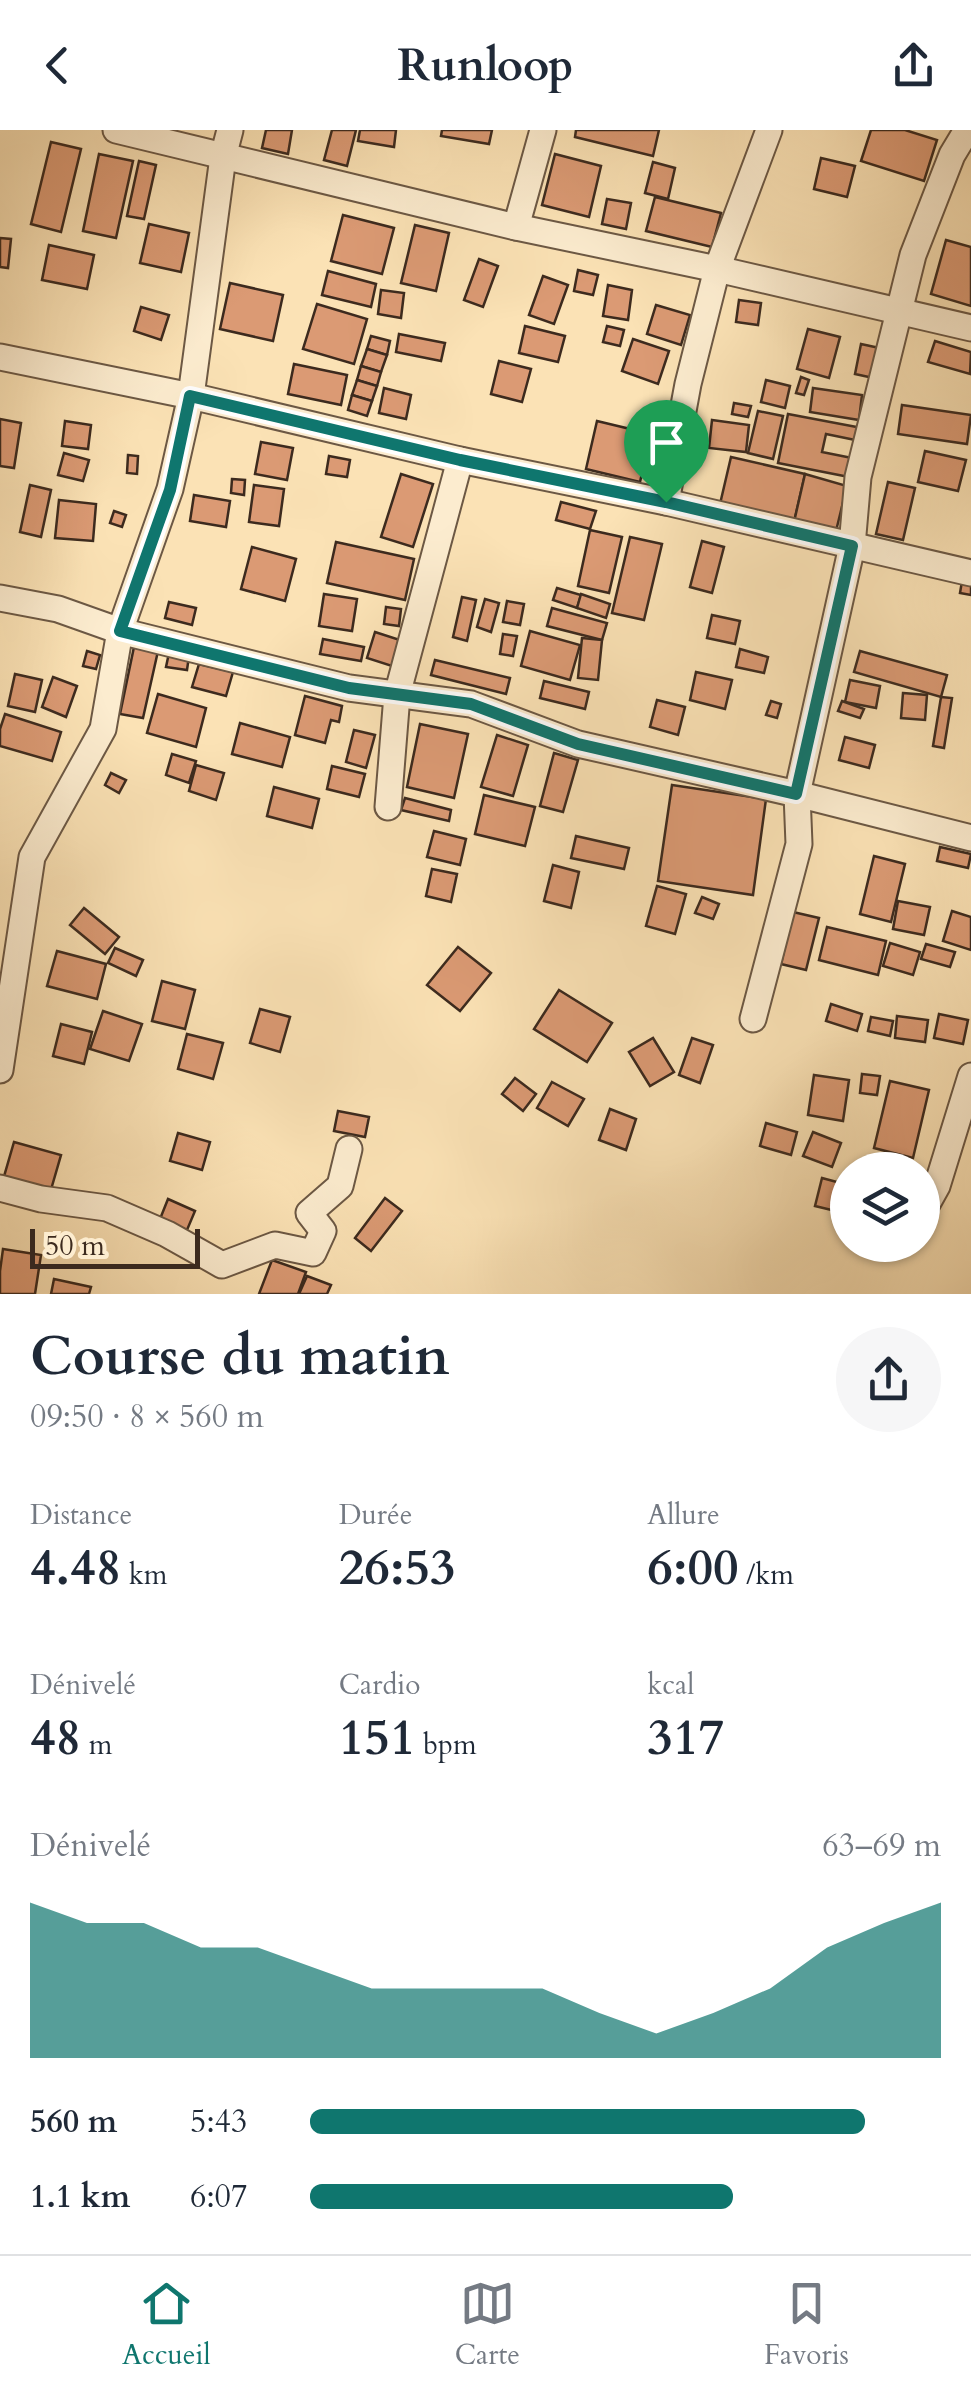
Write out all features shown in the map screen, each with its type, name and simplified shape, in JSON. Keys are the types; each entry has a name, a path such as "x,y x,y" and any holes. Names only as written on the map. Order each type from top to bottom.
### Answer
{"street":[{"path":"116,130 516,227 716,268 971,328"},
{"path":"0,1070 32,857 103,729 120,631 170,490 190,396 223,156 230,130"},
{"path":"516,227 542,130"},
{"path":"666,502 688,384 716,268 768,130"},
{"path":"754,1019 799,844 796,794 852,546 858,477 914,255 952,155 967,130"},
{"path":"0,357 971,572"},
{"path":"388,807 398,695 460,460"},
{"path":"0,598 58,609 120,631 349,688 471,704 578,744 971,838"},
{"path":"940,1176 971,1076"},
{"path":"0,1188 41,1199 107,1208 167,1234 222,1265 275,1245 313,1253 323,1232 309,1213 340,1186 348,1150"}],"building":[{"path":"266,130 292,130 288,154 262,148"},
{"path":"332,130 356,130 347,166 324,160"},
{"path":"360,130 396,130 394,147 358,141"},
{"path":"442,130 492,130 489,144 441,136"},
{"path":"576,130 659,130 653,156 575,137"},
{"path":"871,130 905,130 937,140 924,181 861,161"},
{"path":"51,142 81,149 61,232 31,224"},
{"path":"99,154 133,161 116,238 83,231"},
{"path":"555,154 601,166 589,217 542,205"},
{"path":"821,158 855,166 847,197 814,189"},
{"path":"139,161 156,165 144,219 127,216"},
{"path":"653,162 675,168 668,199 645,193"},
{"path":"655,197 721,213 712,247 646,231"},
{"path":"607,199 631,203 626,229 602,224"},
{"path":"343,215 394,228 382,274 331,261"},
{"path":"149,224 189,233 181,272 140,263"},
{"path":"415,225 449,233 436,291 401,283"},
{"path":"0,238 11,239 8,268 0,267"},
{"path":"946,240 971,247 971,306 931,294"},
{"path":"49,245 94,255 87,289 42,280"},
{"path":"479,259 498,266 483,307 464,300"},
{"path":"578,270 598,275 593,295 574,291"},
{"path":"328,271 376,284 371,307 322,295"},
{"path":"543,276 568,285 554,324 529,315"},
{"path":"230,283 283,295 273,341 220,329"},
{"path":"608,285 632,290 628,320 603,316"},
{"path":"381,290 404,293 401,318 378,314"},
{"path":"739,300 761,303 758,325 736,322"},
{"path":"317,304 367,319 354,364 303,349"},
{"path":"656,305 690,315 681,345 647,334"},
{"path":"141,307 169,315 161,340 134,331"},
{"path":"525,326 565,336 558,362 519,353"},
{"path":"607,326 624,330 620,346 603,342"},
{"path":"808,329 840,337 829,378 797,369"},
{"path":"399,334 445,343 441,361 396,352"},
{"path":"371,336 390,341 387,355 367,349"},
{"path":"633,339 669,351 658,384 622,371"},
{"path":"935,341 971,352 970,374 928,362"},
{"path":"861,344 884,349 878,379 855,374"},
{"path":"367,349 387,355 381,372 361,366"},
{"path":"499,361 531,369 522,402 491,394"},
{"path":"294,364 347,375 341,405 288,394"},
{"path":"361,366 381,372 377,386 357,380"},
{"path":"801,377 809,380 804,395 796,393"},
{"path":"357,380 377,386 372,401 352,395"},
{"path":"766,380 790,386 785,408 761,402"},
{"path":"384,388 411,395 406,419 379,413"},
{"path":"813,388 862,395 859,420 810,412"},
{"path":"352,395 372,401 367,416 348,410"},
{"path":"734,403 751,406 748,417 732,414"},
{"path":"902,405 971,415 967,444 898,434"},
{"path":"758,411 783,416 773,459 748,453"},
{"path":"788,414 862,428 860,441 826,434 822,452 852,458 849,477 778,463"},
{"path":"0,419 21,423 14,468 0,466"},
{"path":"712,420 749,425 746,452 709,448"},
{"path":"65,421 91,425 88,449 62,446"},
{"path":"597,421 651,434 640,482 586,469"},
{"path":"261,442 293,448 287,480 255,474"},
{"path":"925,451 966,460 958,491 918,482"},
{"path":"64,453 89,460 83,481 58,475"},
{"path":"128,455 138,456 137,474 127,473"},
{"path":"329,456 350,460 347,477 326,474"},
{"path":"731,457 805,474 794,522 720,504"},
{"path":"401,474 433,484 413,547 381,537"},
{"path":"805,474 847,486 836,531 794,522"},
{"path":"232,479 245,480 244,495 231,493"},
{"path":"888,482 915,488 903,540 876,534"},
{"path":"30,485 51,490 41,537 20,532"},
{"path":"254,485 284,489 279,526 249,522"},
{"path":"194,495 230,501 226,527 190,521"},
{"path":"59,500 96,504 93,541 55,538"},
{"path":"561,502 596,511 590,529 556,520"},
{"path":"114,511 126,515 122,527 110,523"},
{"path":"590,530 622,537 609,593 578,586"},
{"path":"630,537 662,544 644,620 612,613"},
{"path":"702,541 724,547 712,593 690,587"},
{"path":"336,542 414,559 405,600 327,583"},
{"path":"252,547 296,559 285,601 241,589"},
{"path":"962,581 971,582 971,595 960,593"},
{"path":"557,588 581,595 577,608 553,600"},
{"path":"324,594 357,599 352,631 319,626"},
{"path":"581,594 610,604 606,618 577,608"},
{"path":"462,597 476,600 467,641 453,637"},
{"path":"485,599 499,603 491,632 477,627"},
{"path":"507,601 524,604 520,625 503,622"},
{"path":"169,602 196,608 192,625 165,618"},
{"path":"386,607 401,609 399,626 384,624"},
{"path":"552,608 607,623 602,640 547,626"},
{"path":"712,615 740,621 735,644 707,638"},
{"path":"530,631 580,645 570,680 521,666"},
{"path":"375,632 403,641 395,667 367,658"},
{"path":"503,634 517,636 513,656 500,654"},
{"path":"582,638 602,640 598,680 578,678"},
{"path":"323,639 364,647 361,661 320,654"},
{"path":"134,647 158,651 143,718 120,714"},
{"path":"740,649 768,657 764,673 736,667"},
{"path":"87,651 100,655 96,669 83,666"},
{"path":"860,651 947,675 941,697 854,672"},
{"path":"169,653 189,656 187,670 166,667"},
{"path":"435,660 510,678 506,694 431,675"},
{"path":"199,664 233,672 226,696 192,687"},
{"path":"696,672 732,680 725,709 690,700"},
{"path":"15,674 42,680 35,712 8,706"},
{"path":"53,677 77,686 66,717 42,707"},
{"path":"850,680 880,686 876,708 845,702"},
{"path":"544,681 589,692 585,709 540,698"},
{"path":"903,693 927,695 925,720 901,718"},
{"path":"158,694 206,708 196,747 147,733"},
{"path":"305,696 342,706 339,722 331,720 325,743 295,735"},
{"path":"941,697 952,698 944,748 933,746"},
{"path":"657,700 685,707 678,735 650,727"},
{"path":"771,701 781,704 777,718 766,715"},
{"path":"842,701 864,709 860,718 838,711"},
{"path":"5,714 61,732 52,761 0,746"},
{"path":"240,723 290,737 282,767 232,754"},
{"path":"420,724 468,734 454,798 407,787"},
{"path":"354,730 375,735 366,768 346,762"},
{"path":"497,735 528,745 513,796 481,787"},
{"path":"845,737 875,745 869,768 839,760"},
{"path":"554,753 578,760 563,812 540,806"},
{"path":"172,754 196,761 189,783 166,775"},
{"path":"196,765 224,773 216,800 189,791"},
{"path":"332,766 365,774 359,797 327,789"},
{"path":"111,773 126,780 119,793 105,785"},
{"path":"672,785 766,799 753,895 658,881"},
{"path":"274,787 319,799 312,828 267,816"},
{"path":"484,795 535,807 525,846 475,834"},
{"path":"405,798 451,810 449,821 401,810"},
{"path":"434,831 466,839 460,865 427,857"},
{"path":"576,836 629,848 624,869 571,858"},
{"path":"940,847 971,854 968,868 937,861"},
{"path":"874,856 905,864 891,922 860,914"},
{"path":"553,865 579,872 571,908 544,901"},
{"path":"432,869 457,874 451,902 426,896"},
{"path":"657,886 686,894 675,934 646,926"},
{"path":"702,897 719,904 713,919 695,913"},
{"path":"898,901 930,907 924,935 893,929"},
{"path":"84,908 119,937 105,954 70,925"},
{"path":"952,911 971,917 971,950 943,941"},
{"path":"793,912 819,918 806,970 781,964"},
{"path":"827,927 886,941 878,975 819,960"},
{"path":"890,943 920,952 913,975 883,966"},
{"path":"926,944 955,952 950,967 921,959"},
{"path":"458,947 491,973 460,1011 427,985"},
{"path":"115,948 143,960 136,976 108,963"},
{"path":"57,951 106,964 97,999 47,986"},
{"path":"162,981 195,990 185,1029 152,1021"},
{"path":"559,990 612,1023 587,1062 534,1029"},
{"path":"831,1004 862,1014 857,1031 826,1021"},
{"path":"260,1009 290,1017 280,1052 250,1043"},
{"path":"103,1011 142,1024 129,1061 90,1049"},
{"path":"939,1014 968,1020 963,1044 934,1038"},
{"path":"897,1016 928,1020 925,1042 895,1038"},
{"path":"871,1017 893,1021 890,1036 868,1031"},
{"path":"61,1024 92,1032 84,1064 53,1056"},
{"path":"187,1034 223,1043 213,1079 178,1069"},
{"path":"653,1038 674,1072 650,1086 629,1052"},
{"path":"692,1038 713,1045 700,1083 679,1075"},
{"path":"862,1074 880,1076 877,1095 860,1093"},
{"path":"814,1075 849,1080 843,1121 808,1115"},
{"path":"515,1078 536,1094 523,1111 502,1094"},
{"path":"890,1081 929,1090 914,1152 874,1148"},
{"path":"552,1082 584,1099 568,1126 537,1108"},
{"path":"610,1109 636,1119 626,1150 599,1140"},
{"path":"338,1111 369,1117 365,1137 334,1131"},
{"path":"766,1123 797,1132 791,1155 760,1146"},
{"path":"813,1132 841,1143 838,1152 830,1152 830,1166 803,1156"},
{"path":"178,1133 210,1142 202,1170 170,1161"},
{"path":"14,1142 61,1155 50,1193 3,1180"},
{"path":"822,1178 830,1180 830,1210 815,1206"},
{"path":"385,1198 402,1211 371,1251 355,1238"},
{"path":"168,1199 195,1211 187,1230 160,1219"},
{"path":"3,1249 41,1255 35,1294 0,1294"},
{"path":"272,1260 306,1272 298,1294 259,1294"},
{"path":"307,1276 331,1285 327,1294 299,1294"},
{"path":"54,1279 91,1287 89,1294 51,1294"}],"route":[{"path":"190,396 460,460 666,502 852,546 796,794 578,744 471,704 349,688 120,631 170,490 190,396"}]}
